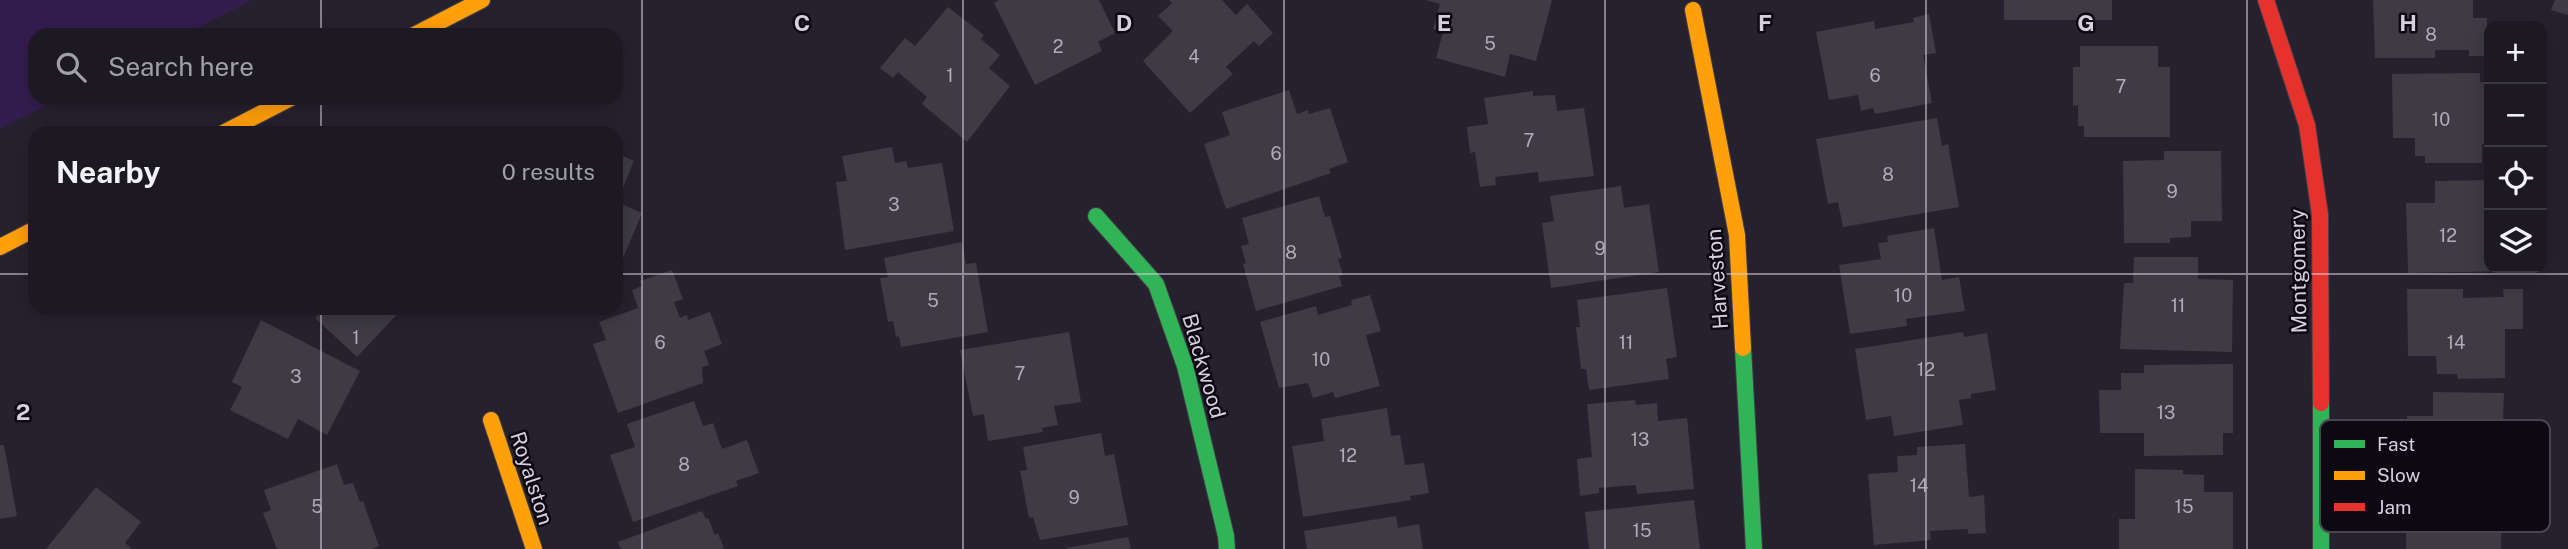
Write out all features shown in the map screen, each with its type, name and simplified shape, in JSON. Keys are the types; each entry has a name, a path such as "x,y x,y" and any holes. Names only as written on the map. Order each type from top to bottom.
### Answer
{"street":[{"path":"428,28 482,0"},
{"name":"Montgomery","path":"2266,0 2307,125 2320,215 2321,420"},
{"name":"Harveston","path":"1693,10 1737,235 1754,549"},
{"path":"237,126 277,105"},
{"name":"Blackwood","path":"1096,216 1156,284 1185,366 1227,549"},
{"path":"0,247 28,233"},
{"name":"Royalston","path":"491,420 534,549"}],"shaded area":[{"path":"0,0 253,0 198,28 28,28 28,105 47,105 0,129"}],"building":[{"path":"999,0 1099,0 1115,33 1098,42 1102,51 1035,85 994,3"},
{"path":"1169,0 1222,0 1236,15 1247,4 1273,33 1259,46 1254,41 1226,67 1233,74 1190,113 1143,61 1173,31 1158,16 1172,3"},
{"path":"1426,0 1552,0 1536,61 1510,54 1505,77 1436,58 1443,32 1433,29 1440,4"},
{"path":"2004,0 2112,0 2112,20 2004,20"},
{"path":"2373,0 2473,0 2473,18 2487,18 2487,21 2484,21 2484,56 2469,56 2469,50 2435,50 2435,58 2375,58"},
{"path":"2555,0 2568,0 2568,15 2551,10"},
{"path":"948,7 984,35 981,39 1000,55 989,68 1010,86 967,142 922,104 927,97 898,72 893,78 880,68 905,38 915,46"},
{"path":"1929,14 1936,53 1923,55 1932,103 1875,114 1873,108 1861,111 1858,95 1829,100 1816,32 1874,21 1875,29 1914,22 1913,18"},
{"path":"2080,46 2158,46 2158,67 2170,67 2170,137 2084,137 2084,126 2078,126 2078,105 2073,106 2073,67 2080,67"},
{"path":"2480,73 2480,82 2484,82 2482,163 2425,163 2425,156 2415,156 2415,138 2393,138 2392,74"},
{"path":"1289,90 1297,114 1308,110 1309,114 1330,108 1348,162 1329,169 1331,173 1226,209 1204,144 1230,135 1222,112"},
{"path":"1533,91 1533,96 1555,95 1557,111 1584,108 1594,176 1539,182 1538,172 1495,177 1496,185 1480,187 1475,152 1470,153 1467,127 1488,124 1484,98"},
{"path":"1937,118 1942,146 1948,144 1959,207 1843,227 1838,202 1828,204 1816,139"},
{"path":"892,147 895,163 906,161 908,168 942,163 954,231 845,250 836,182 847,181 842,156"},
{"path":"2164,151 2221,151 2222,221 2191,221 2191,237 2170,238 2170,243 2124,243 2123,161 2164,160"},
{"path":"623,156 634,161 623,188"},
{"path":"2484,180 2484,272 2408,273 2406,203 2435,203 2435,181"},
{"path":"1621,186 1624,208 1649,204 1659,272 1551,288 1542,223 1554,221 1550,196"},
{"path":"1319,196 1325,217 1330,216 1342,258 1338,259 1343,275 1339,276 1342,286 1256,311 1243,264 1246,263 1241,246 1249,244 1242,218"},
{"path":"623,205 642,213 623,258"},
{"path":"1934,228 1942,280 1959,277 1965,311 1906,319 1907,326 1850,334 1839,265 1881,259 1878,243 1888,242 1887,236"},
{"path":"962,242 966,264 976,263 988,332 901,347 893,321 888,322 880,278 888,277 884,258"},
{"path":"2134,257 2198,257 2198,279 2233,280 2232,352 2120,349 2124,283 2133,283"},
{"path":"672,270 683,299 674,302 680,318 687,315 688,320 710,312 722,344 704,351 709,365 702,367 703,383 618,413 593,344 606,340 599,322 638,308 632,290 642,286 640,281"},
{"path":"1667,288 1677,357 1666,359 1669,379 1589,390 1586,369 1581,369 1576,327 1580,327 1577,300"},
{"path":"2407,289 2463,289 2463,298 2504,297 2503,289 2523,289 2523,329 2505,329 2505,378 2458,379 2457,374 2437,374 2436,356 2408,356"},
{"path":"1370,295 1381,331 1366,335 1380,386 1335,398 1333,392 1313,398 1308,383 1279,388 1260,322 1316,306 1318,315 1352,305 1351,300"},
{"path":"318,315 396,315 357,357 315,318"},
{"path":"261,320 360,371 327,435 298,419 288,439 230,410 242,387 232,382"},
{"path":"1069,332 1081,402 1054,406 1058,425 1042,428 1043,432 988,441 984,414 973,416 960,350"},
{"path":"1963,332 1964,337 1987,333 1996,390 1971,394 1971,398 1959,400 1963,425 1894,436 1891,416 1866,420 1855,349"},
{"path":"2233,364 2233,433 2223,433 2223,455 2144,456 2144,433 2100,433 2099,390 2121,390 2121,373 2144,373 2144,365"},
{"path":"2433,392 2504,393 2503,419 2516,420 2407,420 2407,416 2433,416"},
{"path":"1635,400 1636,405 1657,403 1658,421 1687,418 1694,489 1637,494 1636,485 1599,488 1599,493 1580,496 1577,459 1592,457 1587,404"},
{"path":"694,401 703,426 713,423 722,449 747,440 759,473 736,481 738,486 633,522 610,455 635,447 627,424"},
{"path":"1387,408 1391,436 1400,435 1405,465 1424,463 1429,493 1410,496 1411,500 1303,517 1292,446 1324,441 1321,419"},
{"path":"1101,433 1105,456 1114,454 1128,525 1040,540 1033,517 1029,518 1020,471 1027,470 1023,447"},
{"path":"1965,444 1969,497 1984,495 1986,533 1968,534 1968,529 1930,531 1931,540 1874,545 1868,474 1898,472 1897,456 1917,455 1917,447"},
{"path":"0,445 4,445 17,516 0,519"},
{"path":"337,464 344,485 353,483 360,502 363,501 379,546 372,549 277,549 263,513 271,510 264,490"},
{"path":"2135,469 2183,470 2183,474 2204,475 2204,492 2233,492 2233,549 2119,549 2119,519 2135,519"},
{"path":"96,487 141,522 125,543 132,549 46,549"},
{"path":"1694,500 1700,549 1589,549 1585,512"},
{"path":"702,511 715,535 718,533 724,549 621,549 618,542"},
{"path":"1396,516 1398,528 1419,524 1423,549 1307,549 1304,531"},
{"path":"2406,532 2501,532 2501,549 2406,549"},
{"path":"1128,537 1131,549 1067,549 1067,548"}],"traffic: fast":[{"path":"1096,216 1156,284 1185,366 1227,549"},
{"path":"1743,348 1754,549"},
{"path":"2321,403 2321,420"},
{"path":"2321,532 2321,549"}],"traffic: slow":[{"path":"428,28 482,0"},
{"path":"1693,10 1737,235 1743,348"},
{"path":"237,126 277,105"},
{"path":"0,247 28,233"},
{"path":"491,420 534,549"}],"traffic: jam":[{"path":"2266,0 2307,125 2320,215 2321,403"}]}
